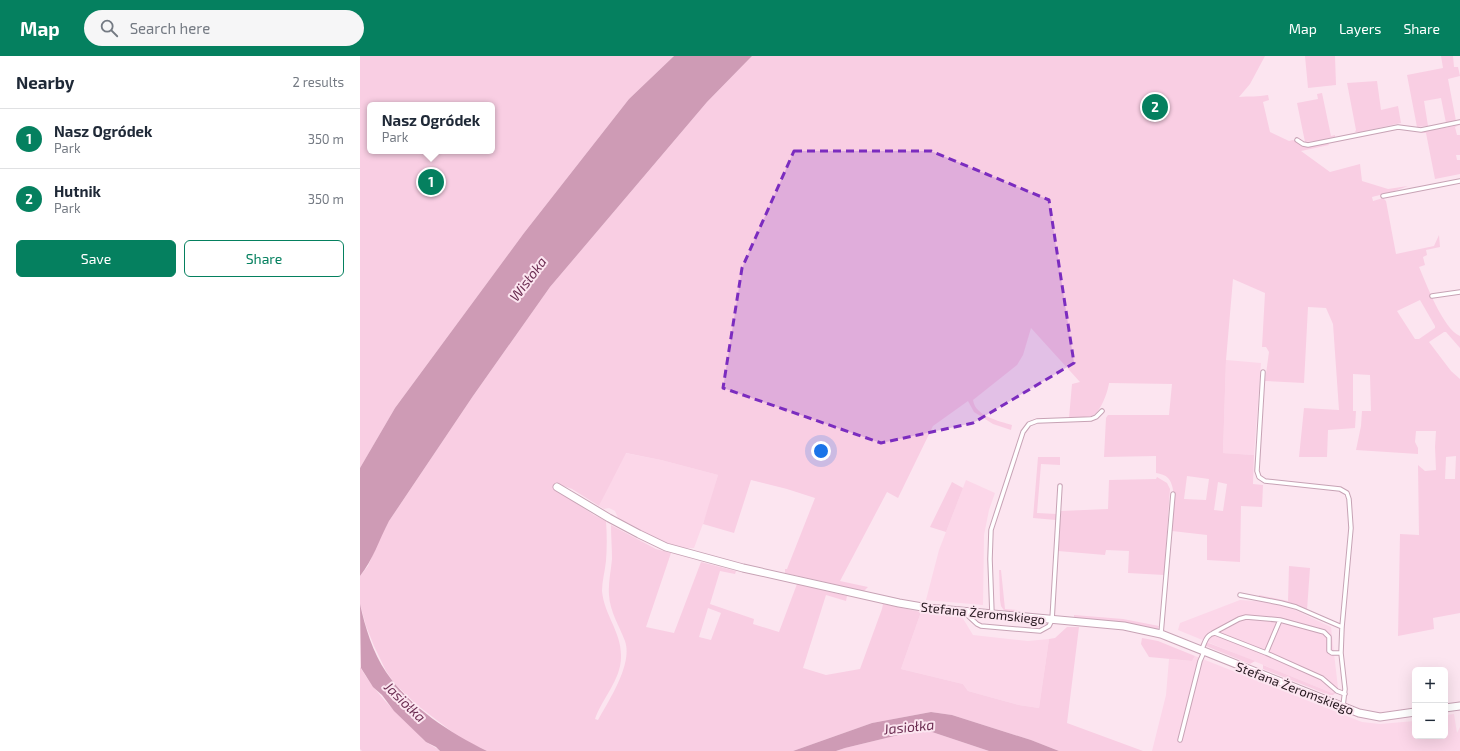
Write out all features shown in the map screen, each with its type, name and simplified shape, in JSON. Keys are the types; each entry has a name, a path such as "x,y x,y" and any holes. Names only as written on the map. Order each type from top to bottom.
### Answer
{"street":[{"name":"Stefana Żeromskiego","path":"557,487 659,544 743,568 907,605 964,612 1124,626 1161,634 1359,713 1376,716 1412,712"},
{"path":"1448,708 1460,706"}],"lane":[{"path":"1297,140 1308,145 1398,127 1421,130 1460,122"},
{"path":"1382,196 1460,180"},
{"path":"1432,296 1460,292"},
{"path":"1263,372 1257,471 1259,477 1265,481 1340,489 1347,493 1349,499 1351,528 1341,653 1345,694 1343,707"},
{"path":"992,614 990,559 991,530 1023,432 1029,424 1037,421 1091,419 1096,417 1102,411"},
{"path":"964,612 981,626 1040,631 1045,629 1052,620 1060,486"},
{"path":"1161,634 1173,494"},
{"path":"1240,595 1296,607 1342,627"},
{"path":"1180,740 1202,651 1207,638 1230,623 1246,617 1280,620 1324,632 1329,637 1329,651 1332,653 1341,653"},
{"path":"1266,653 1280,620"},
{"path":"1212,634 1218,634 1266,653 1322,678 1337,690 1345,694"}],"highlighted area":[{"path":"794,151 931,151 1049,200 1074,363 973,423 881,443 723,388 742,268"}],"shaded area":[{"path":"360,56 674,56 629,99 524,233 395,408 360,468"},
{"path":"752,56 1265,56 1250,84 1239,97 1268,95 1269,100 1263,102 1270,132 1289,141 1293,140 1306,147 1328,143 1329,145 1301,151 1330,172 1360,164 1362,181 1388,189 1408,186 1372,197 1373,201 1383,198 1386,201 1396,254 1434,246 1439,235 1440,247 1426,250 1427,255 1423,257 1425,265 1419,267 1441,315 1447,325 1460,336 1460,348 1446,332 1429,342 1451,371 1460,379 1460,613 1433,618 1434,629 1398,636 1400,534 1419,535 1418,465 1425,471 1436,470 1436,431 1416,431 1415,442 1418,448 1418,454 1356,450 1361,426 1362,411 1371,411 1370,375 1353,374 1353,411 1356,411 1355,428 1328,430 1327,457 1299,457 1304,408 1339,410 1333,324 1326,308 1308,307 1304,383 1265,381 1269,352 1266,347 1262,347 1265,293 1233,279 1226,360 1223,453 1254,455 1253,484 1263,485 1262,507 1241,506 1240,562 1207,560 1207,535 1172,531 1174,503 1173,489 1166,476 1156,473 1156,456 1104,457 1106,418 1108,415 1169,415 1172,384 1109,383 1104,401 1095,414 1087,417 1069,418 1072,384 1080,382 1031,328 1023,355 1017,365 973,400 975,406 983,414 994,420 1012,425 1011,430 993,424 974,412 968,401 933,426 898,498 887,492 840,581 868,587 864,591 785,573 785,569 787,569 815,498 751,480 734,533 703,524 718,475 661,460 626,453 599,506 572,489 555,483 554,486 558,491 594,515 606,521 606,565 602,591 603,599 616,631 621,655 615,680 595,719 598,720 619,682 626,660 627,650 625,641 613,613 609,595 612,559 611,525 656,549 671,553 646,627 674,633 701,562 736,571 735,574 720,571 710,604 754,619 753,624 779,632 797,584 847,596 846,601 826,595 803,668 826,675 860,669 883,604 921,612 901,669 963,684 968,691 1019,705 1039,708 1049,639 1055,638 1067,627 1079,627 1067,723 1143,751 1059,751 1031,740 952,715 931,712 872,723 793,751 487,751 460,738 417,705 395,684 386,671 366,626 360,604 360,576 368,566 389,521 473,396 550,287 707,102","holes":["1420,300 1435,328 1419,339 1415,339 1397,311","1456,456 1455,479 1445,479 1446,457","1187,476 1209,479 1206,500 1184,499","1218,482 1227,484 1223,511 1214,510","708,608 721,613 711,640 699,637"]},
{"path":"1305,56 1335,56 1336,85 1308,88"},
{"path":"1441,56 1453,56 1454,67 1458,67 1460,76 1448,79 1456,121 1446,123 1441,98 1424,101 1428,126 1417,127 1407,75 1443,68"},
{"path":"1377,81 1381,110 1398,106 1401,123 1355,132 1356,130 1347,83"},
{"path":"1322,93 1331,136 1335,135 1335,137 1305,142 1297,103 1318,99 1317,94"},
{"path":"1460,125 1455,127 1457,135 1460,135 1460,155 1456,155 1457,160 1460,160 1460,174 1435,179 1426,133 1421,132"},
{"path":"1226,360 1261,363 1254,455 1223,453"},
{"path":"625,453 661,460 718,475 708,510 694,548 682,548 655,539 618,518 615,511 609,508 604,509 599,506"},
{"path":"1038,457 1060,457 1060,465 1041,464 1037,513 1057,514 1056,520 1033,518"},
{"path":"1157,477 1167,483 1170,489 1164,575 1128,573 1129,551 1106,550 1105,555 1058,551 1061,511 1108,509 1109,480 1156,479"},
{"path":"966,480 995,493 989,510 984,535 983,605 926,600 939,550"},
{"path":"952,482 963,488 946,532 930,527"},
{"path":"1289,566 1310,568 1307,610 1259,596 1288,601"},
{"path":"999,570 1001,570 1005,609 1017,610 1018,613 1005,612 1001,606"},
{"path":"1240,600 1267,602 1295,610 1331,627 1338,688 1332,693 1178,630 1180,623"},
{"path":"921,612 962,617 973,635 1028,641 1049,639 1039,708 1019,705 968,691 963,684 901,669"},
{"path":"1074,615 1123,619 1159,626 1157,630 1074,618"},
{"path":"1142,638 1158,641 1195,656 1192,661 1149,657 1141,644"},
{"path":"1206,642 1255,661 1250,664 1206,646"},
{"path":"1195,656 1362,722 1380,724 1412,721 1412,739 1448,739 1448,715 1454,714 1457,733 1460,727 1460,751 1152,751 1166,695 1169,659 1192,661"},
{"path":"1263,665 1332,693 1337,692 1333,695 1329,695 1263,669"},
{"path":"360,667 392,708 424,740 440,751 362,751 360,749"},
{"path":"929,731 989,751 836,751 911,732"}],"water":[{"name":"Wisłoka","path":"674,56 752,56 707,102 550,287 473,396 389,521 372,557 360,576 360,468 395,408 524,233 629,99"},
{"name":"Jasiołka","path":"360,604 373,648 381,665 396,685 419,708 432,718 459,736 487,751 440,751 436,747 426,742 394,711 382,695 373,687 361,668"},
{"name":"Jasiołka","path":"931,712 952,715 1031,740 1059,751 989,751 929,731 911,732 836,751 793,751 872,723"}],"place":[{"name":"Hutnik","path":"1155,107"},
{"name":"Nasz Ogródek","path":"431,182"}]}
